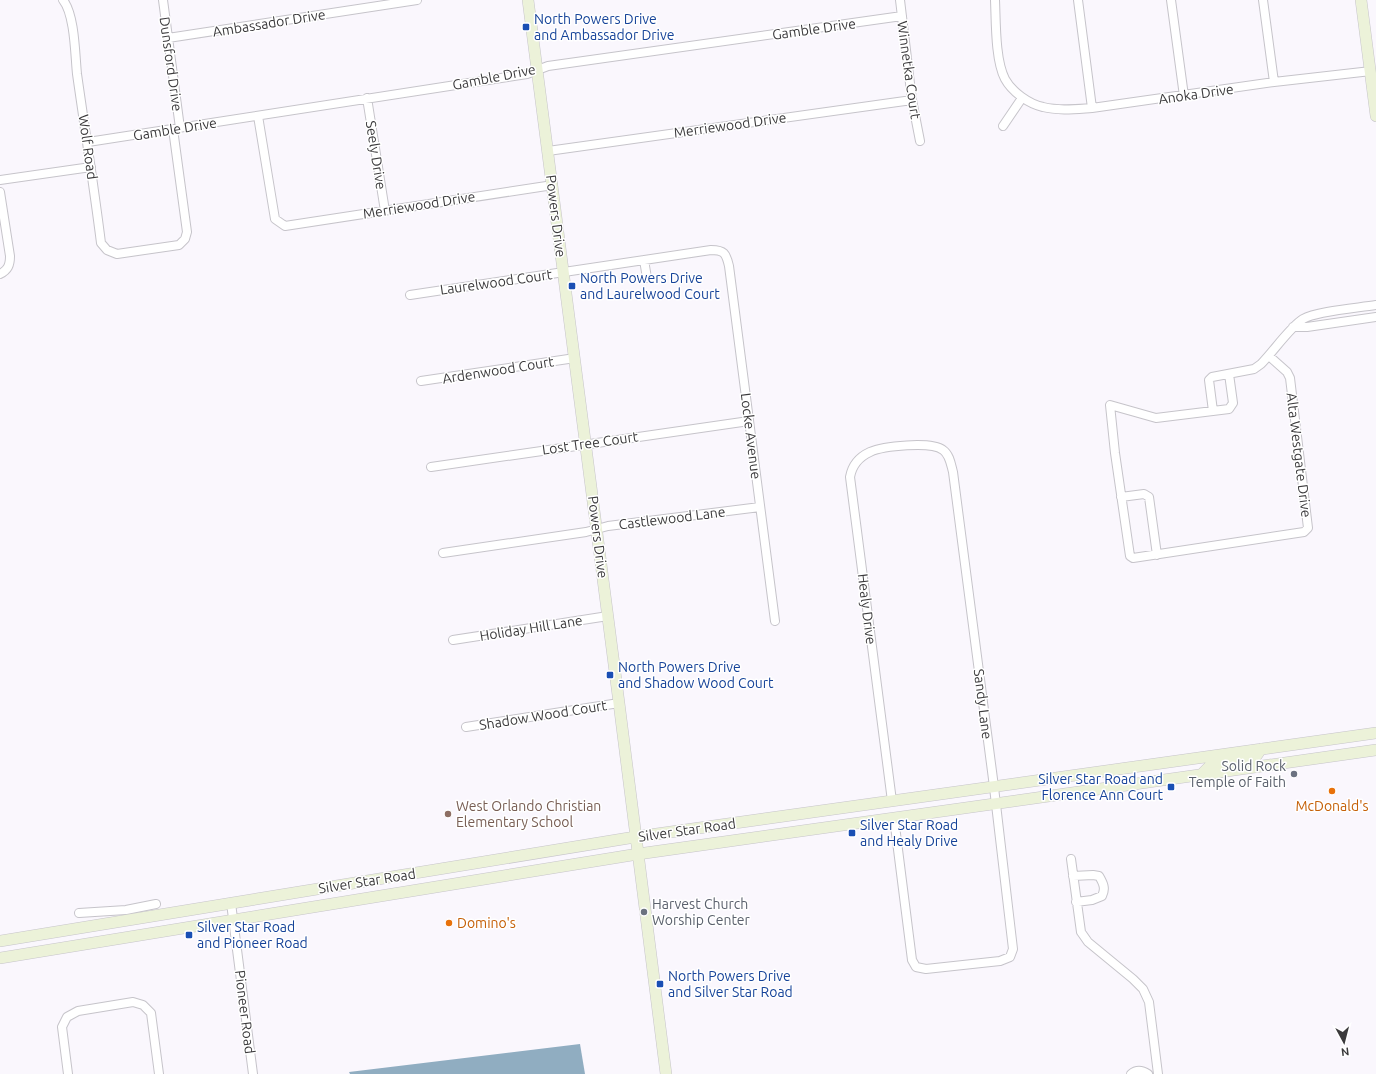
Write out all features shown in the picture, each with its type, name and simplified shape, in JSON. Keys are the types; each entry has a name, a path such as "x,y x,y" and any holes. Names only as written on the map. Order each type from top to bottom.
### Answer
{"main road":[{"name":"Powers Drive","path":"528,0 620,703 635,837 666,1074"},
{"path":"1361,0 1376,116"},
{"name":"Silver Star Road","path":"0,941 635,837 1376,733"},
{"path":"1201,775 1210,766 1254,759 1261,749"},
{"name":"Silver Star Road","path":"0,958 638,854 1376,750"},
{"path":"433,888 435,880 440,876 493,868 517,856"},
{"path":"83,944 106,934 164,925 174,918 176,912"}],"street":[{"name":"Wolf Road","path":"63,0 66,3 71,19 101,243 107,250 117,254 149,249"},
{"name":"Dunsford Drive","path":"149,249 179,245 185,239 187,232 163,0"},
{"name":"Ambassador Drive","path":"168,38 374,3 417,0"},
{"name":"Winnetka Court","path":"900,0 912,100 920,141"},
{"path":"995,0 999,58 1005,79 1022,98 1003,126"},
{"path":"1078,0 1092,108"},
{"path":"1171,0 1184,96"},
{"path":"1263,0 1274,82"},
{"name":"Gamble Drive","path":"88,142 527,74 548,66 902,16"},
{"name":"Anoka Drive","path":"1022,98 1043,107 1062,109 1092,108 1274,82 1371,71"},
{"name":"Seely Drive","path":"367,98 385,211"},
{"name":"Merriewood Drive","path":"548,151 912,100"},
{"name":"Merriewood Drive","path":"258,116 275,219 285,226 553,185"},
{"path":"0,180 91,167"},
{"path":"0,192 10,256 10,263 4,272"},
{"name":"Laurelwood Court","path":"410,295 711,250 719,250 723,252"},
{"name":"Locke Avenue","path":"723,252 727,257 729,266 775,621"},
{"path":"644,260 647,278"},
{"path":"1213,411 1209,380 1212,377 1254,369 1269,356 1293,328 1303,319 1317,314 1376,305"},
{"path":"1293,328 1376,317"},
{"name":"Alta Westgate Drive","path":"1229,374 1233,403 1229,409 1156,418 1110,405 1121,497 1130,556 1133,558 1304,532 1308,528 1290,378 1287,372 1269,356"},
{"name":"Ardenwood Court","path":"421,381 575,358"},
{"name":"Lost Tree Court","path":"431,467 749,421"},
{"name":"Sandy Lane","path":"894,818 912,960 916,967 926,969 1000,961 1010,957 1012,949 994,786 953,472 950,460 944,450 933,446 916,445 897,447"},
{"name":"Healy Drive","path":"892,801 850,477 852,468 857,461 870,452 881,448 897,447"},
{"path":"1121,497 1144,494 1149,497 1157,555"},
{"name":"Castlewood Lane","path":"443,553 586,532 608,526 760,507"},
{"name":"Holiday Hill Lane","path":"453,640 608,616"},
{"name":"Shadow Wood Court","path":"466,727 620,703"},
{"path":"1071,859 1081,932 1088,942 1143,989 1149,1002 1158,1074"},
{"path":"1073,876 1093,874 1099,876 1104,884 1104,892 1102,896 1092,900 1076,902"},
{"name":"Pioneer Road","path":"230,903 252,1074"},
{"path":"79,913 126,910 156,904"},
{"path":"68,1074 62,1027 67,1017 78,1011 134,1002 143,1005 151,1013 159,1074"},
{"path":"1131,1074 1139,1070 1148,1074"}],"water":[{"path":"580,1044 585,1074 350,1074 349,1072"}],"place":[{"name":"North Powers Drive and Ambassador Drive","path":"526,27"},
{"name":"North Powers Drive and Laurelwood Court","path":"572,286"},
{"name":"North Powers Drive and Shadow Wood Court","path":"610,675"},
{"name":"Solid Rock Temple of Faith","path":"1294,774"},
{"name":"Silver Star Road and Florence Ann Court","path":"1171,787"},
{"name":"McDonald's","path":"1332,791"},
{"name":"West Orlando Christian Elementary School","path":"448,814"},
{"name":"Silver Star Road and Healy Drive","path":"852,833"},
{"name":"Harvest Church Worship Center","path":"644,912"},
{"name":"Domino's","path":"449,923"},
{"name":"Silver Star Road and Pioneer Road","path":"189,935"},
{"name":"North Powers Drive and Silver Star Road","path":"660,984"}]}
